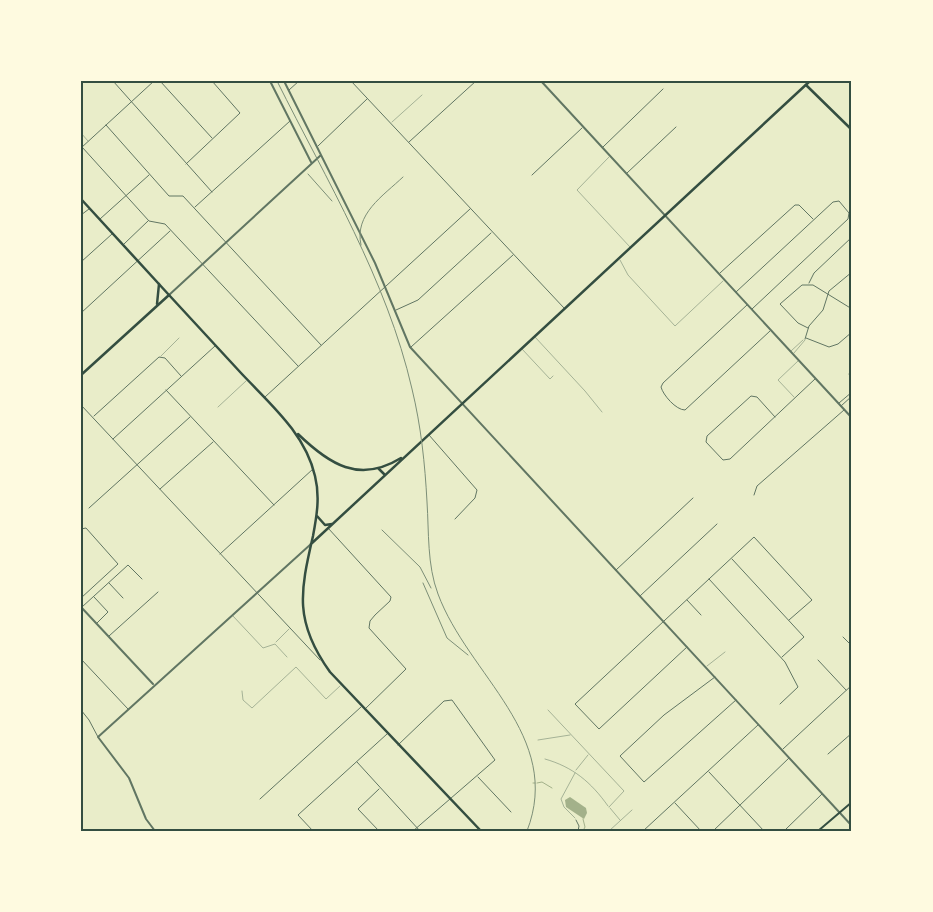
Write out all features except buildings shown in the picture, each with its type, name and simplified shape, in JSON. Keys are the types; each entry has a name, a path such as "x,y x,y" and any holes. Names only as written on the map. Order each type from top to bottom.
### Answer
{"main road":[{"path":"802,81 852,130"},
{"path":"311,544 810,81"},
{"path":"81,199 295,432 316,452 332,463 347,468 379,468 407,455"},
{"path":"156,306 159,297 159,284"},
{"path":"81,375 169,295"},
{"path":"295,432 308,453 317,489 317,516 303,579 303,610 309,634 321,661 387,734 481,831"},
{"path":"308,453 316,452"},
{"path":"379,468 386,474"},
{"path":"317,516 325,524 336,521"},
{"path":"818,831 852,802"},
{"path":"823,831 825,827"}],"street":[{"path":"112,81 212,192"},
{"path":"154,81 82,147 149,220 162,222 171,231 298,366"},
{"path":"160,81 213,139"},
{"path":"186,164 240,113 212,81"},
{"path":"270,81 311,162"},
{"path":"284,81 386,286 410,347 852,826"},
{"path":"288,91 299,81"},
{"path":"351,81 564,308"},
{"path":"409,143 476,81"},
{"path":"543,82 852,418"},
{"path":"602,148 662,90"},
{"path":"317,147 368,99"},
{"path":"194,208 290,120"},
{"path":"106,125 169,196 183,196 321,345"},
{"path":"532,175 583,127"},
{"path":"626,174 676,127"},
{"path":"169,295 311,162 321,155"},
{"path":"100,220 150,174"},
{"path":"735,292 834,201 839,201 849,213 848,219 751,310"},
{"path":"718,274 794,205 799,204 813,220"},
{"path":"81,215 89,208"},
{"path":"264,397 470,209"},
{"path":"123,245 149,220"},
{"path":"81,313 171,231"},
{"path":"395,310 418,300 492,232"},
{"path":"81,262 113,234"},
{"path":"808,328 800,325 780,304 800,286 809,283 814,273 852,237"},
{"path":"81,255 85,259"},
{"path":"410,347 513,255"},
{"path":"852,272 828,293 823,310 808,328 805,338 829,348 852,332"},
{"path":"809,283 852,309"},
{"path":"747,305 663,383 661,389 667,397 680,410 685,410 771,331"},
{"path":"81,308 84,311"},
{"path":"112,439 216,346"},
{"path":"92,417 161,356 182,376"},
{"path":"852,369 849,374 852,380"},
{"path":"775,417 753,396 707,436 706,440 725,461 730,459 795,399 815,379"},
{"path":"166,390 274,505"},
{"path":"840,405 852,392"},
{"path":"840,405 852,396"},
{"path":"81,405 321,661"},
{"path":"754,496 757,486 844,410"},
{"path":"89,508 190,416"},
{"path":"429,434 477,490 475,498 454,518"},
{"path":"160,490 214,441"},
{"path":"220,554 313,469"},
{"path":"616,571 693,498"},
{"path":"640,596 717,524"},
{"path":"81,529 86,528 118,564 81,598"},
{"path":"260,799 406,668 369,628 370,621 390,601 391,597 328,528"},
{"path":"687,647 598,729 575,704 754,537 812,600 789,620"},
{"path":"98,737 311,544"},
{"path":"731,558 804,636 782,657"},
{"path":"142,579 128,565 81,608 154,685"},
{"path":"709,579 782,657 798,687 780,704"},
{"path":"108,583 123,598"},
{"path":"108,637 158,592"},
{"path":"94,597 108,612 96,623"},
{"path":"686,600 701,615"},
{"path":"843,637 852,646"},
{"path":"81,659 128,709"},
{"path":"818,660 846,690"},
{"path":"715,677 664,715 620,756 644,782 736,700"},
{"path":"782,750 852,685"},
{"path":"398,745 444,701 452,700 496,760 413,831"},
{"path":"81,710 98,737 129,778 145,817 155,831"},
{"path":"645,830 759,725"},
{"path":"828,754 852,733"},
{"path":"313,831 298,815 387,734"},
{"path":"713,831 790,758"},
{"path":"356,762 420,831"},
{"path":"709,771 764,831"},
{"path":"477,776 511,812"},
{"path":"379,831 358,809 380,788"},
{"path":"784,831 823,794"},
{"path":"675,803 701,831"},
{"path":"576,820 579,826 578,831"}],"lane":[{"path":"390,123 422,95"},
{"path":"81,133 88,141"},
{"path":"610,156 577,190 630,247"},
{"path":"618,258 628,275 675,326 724,280"},
{"path":"534,336 585,390 602,412"},
{"path":"161,356 179,338"},
{"path":"791,353 805,338"},
{"path":"521,348 550,379 554,376"},
{"path":"795,399 778,380 798,361"},
{"path":"218,407 248,380"},
{"path":"232,615 262,648 274,644 290,628"},
{"path":"274,644 287,657"},
{"path":"706,668 725,652"},
{"path":"242,691 243,700 252,708 296,667 326,699 341,685"},
{"path":"548,710 624,792 609,808"},
{"path":"538,740 572,735"},
{"path":"576,820 564,807 561,799 581,762 589,754"},
{"path":"544,759 576,771 591,784 620,820"},
{"path":"609,831 632,810"}],"shaded area":[{"path":"570,797 586,808 587,813 584,819 566,807 565,800"}],"waterway":[{"path":"537,783 542,782 552,788"},
{"path":"583,819 585,827 583,831"}],"railway":[{"path":"277,81 354,232 387,309 401,349 412,389 420,431 425,474 430,560 434,583 452,624 508,707 523,736 533,765 535,797 527,831"},
{"path":"308,174 332,201"},
{"path":"361,245 360,234 366,215 372,206 403,177"},
{"path":"382,530 420,567 431,588"},
{"path":"423,583 447,638 468,655"}]}
